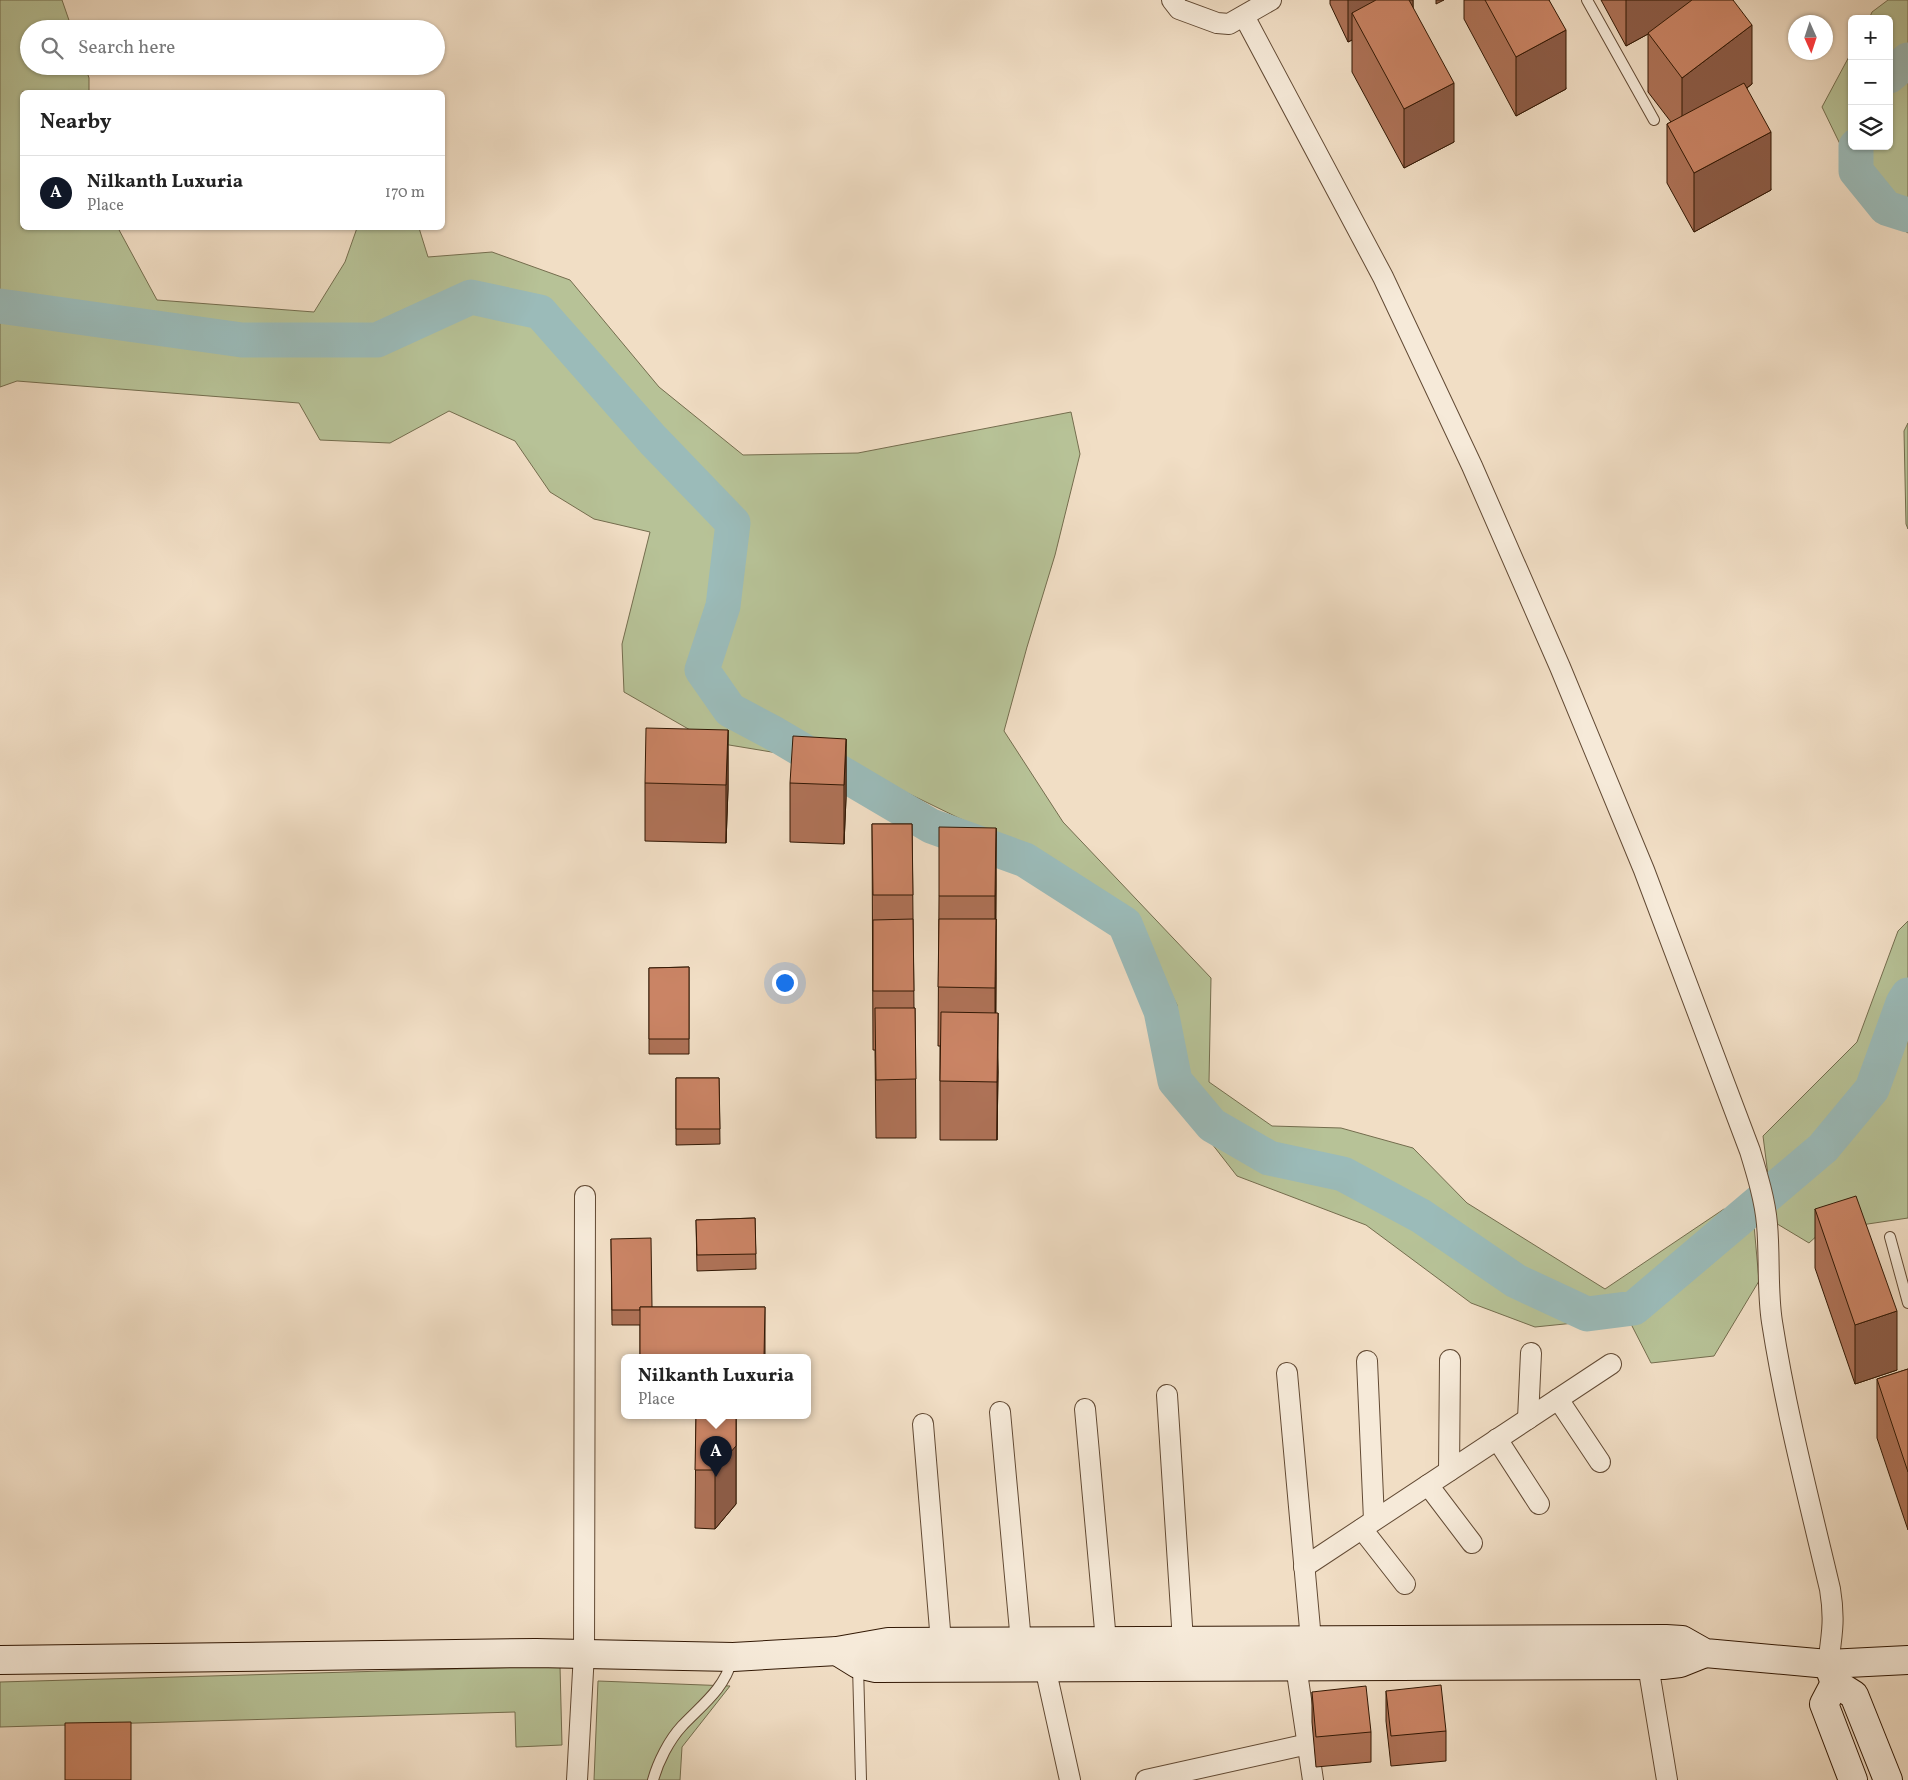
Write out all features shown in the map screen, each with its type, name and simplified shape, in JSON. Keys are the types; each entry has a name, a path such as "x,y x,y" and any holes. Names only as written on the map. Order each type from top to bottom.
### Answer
{"street":[{"path":"1172,0 1179,9 1217,23 1229,24 1271,0"},
{"path":"1244,16 1383,277 1472,466 1560,667 1644,870 1750,1151 1758,1177 1767,1223 1773,1324 1792,1427 1834,1610 1831,1673 1824,1704 1853,1780"},
{"path":"577,1780 584,1653 585,1196"},
{"path":"1528,1419 1531,1353"},
{"path":"1449,1471 1450,1360"},
{"path":"1367,1361 1368,1525 1405,1584"},
{"path":"1304,1567 1611,1364"},
{"path":"1287,1373 1311,1640"},
{"path":"1167,1395 1183,1641"},
{"path":"1558,1398 1600,1462"},
{"path":"1085,1410 1106,1641"},
{"path":"1000,1412 1021,1642"},
{"path":"923,1424 941,1642"},
{"path":"1497,1439 1539,1504"},
{"path":"1428,1485 1472,1543"},
{"path":"847,1658 888,1642 1666,1638 1682,1640 1705,1653 1831,1673 1908,1660"},
{"path":"0,1660 584,1653 847,1658 876,1668 1648,1665 1680,1663 1705,1653"},
{"path":"1648,1665 1668,1780"},
{"path":"1296,1666 1313,1780"},
{"path":"1045,1667 1070,1780"},
{"path":"1831,1673 1854,1695 1888,1780"},
{"path":"1146,1780 1308,1744"}],"lane":[{"path":"1588,0 1654,120"},
{"path":"1890,1237 1908,1303"},
{"path":"653,1780 664,1752 680,1728 721,1686 727,1676 733,1657"},
{"path":"847,1658 861,1780"}],"green space":[{"path":"0,0 62,0 69,20 20,20 20,75 88,75 89,90 20,90 20,230 119,230 157,300 314,312 345,262 356,230 420,230 428,257 492,252 570,280 659,387 743,455 858,453 1071,412 1080,454 1055,555 1004,731 1063,822 1211,978 1209,1082 1272,1126 1341,1128 1413,1148 1467,1203 1605,1289 1724,1209 1754,1225 1759,1281 1714,1356 1651,1363 1631,1324 1614,1319 1535,1327 1471,1303 1366,1225 1237,1176 1174,1095 1177,1005 1133,920 1075,881 967,822 850,765 711,742 624,692 622,644 650,532 594,519 550,492 515,441 449,411 390,443 320,440 299,403 17,381 0,387"},
{"path":"1888,0 1908,0 1908,233 1872,210 1822,107 1848,58 1848,150 1893,150 1893,15 1871,15"},
{"path":"1908,423 1908,529 1906,524 1904,431"},
{"path":"1908,921 1908,1218 1861,1225 1853,1203 1809,1243 1774,1222 1763,1136 1857,1042 1898,931"},
{"path":"560,1666 562,1745 516,1747 515,1712 0,1727 0,1682"},
{"path":"598,1681 730,1686 682,1747 680,1780 594,1780"}],"building":[{"path":"1376,0 1409,0 1454,83 1404,109 1352,13"},
{"path":"1485,0 1549,0 1566,30 1516,57"},
{"path":"1692,0 1733,0 1752,25 1682,78 1648,33"},
{"path":"1744,83 1771,132 1694,173 1667,124"},
{"path":"646,728 728,730 726,785 645,783"},
{"path":"793,736 846,739 844,785 790,783"},
{"path":"872,824 912,824 913,895 873,895"},
{"path":"939,827 996,828 995,896 939,896"},
{"path":"913,919 914,991 873,991 873,920"},
{"path":"939,919 996,919 995,988 938,987"},
{"path":"689,967 689,1039 649,1039 649,968"},
{"path":"875,1008 915,1008 916,1079 876,1080"},
{"path":"941,1012 998,1013 997,1082 940,1081"},
{"path":"676,1078 719,1078 720,1129 676,1129"},
{"path":"1856,1196 1897,1311 1855,1325 1815,1209"},
{"path":"755,1218 756,1254 697,1255 696,1220"},
{"path":"651,1238 652,1307 640,1307 640,1310 612,1310 611,1239"},
{"path":"640,1307 765,1307 764,1354 640,1354"},
{"path":"1908,1369 1908,1472 1877,1379"},
{"path":"696,1419 736,1419 736,1446 715,1470 695,1470"},
{"path":"1441,1685 1446,1731 1391,1736 1386,1691"},
{"path":"1366,1686 1371,1732 1316,1737 1312,1692"},
{"path":"131,1722 131,1780 65,1780 65,1723"}],"waterway":[{"path":"1893,73 1908,60"},
{"path":"1856,150 1856,171 1886,208 1908,215"},
{"path":"0,306 242,340 377,340 471,297 540,312 653,440 733,523 723,606 702,670 730,710 775,734 931,826 1025,860 1125,924 1161,1011 1175,1081 1212,1125 1269,1158 1343,1174 1421,1216 1516,1281 1587,1314 1634,1308 1823,1148 1872,1089 1903,1003 1908,995"}],"place":[{"name":"Nilkanth Luxuria","path":"716,1477"}]}
